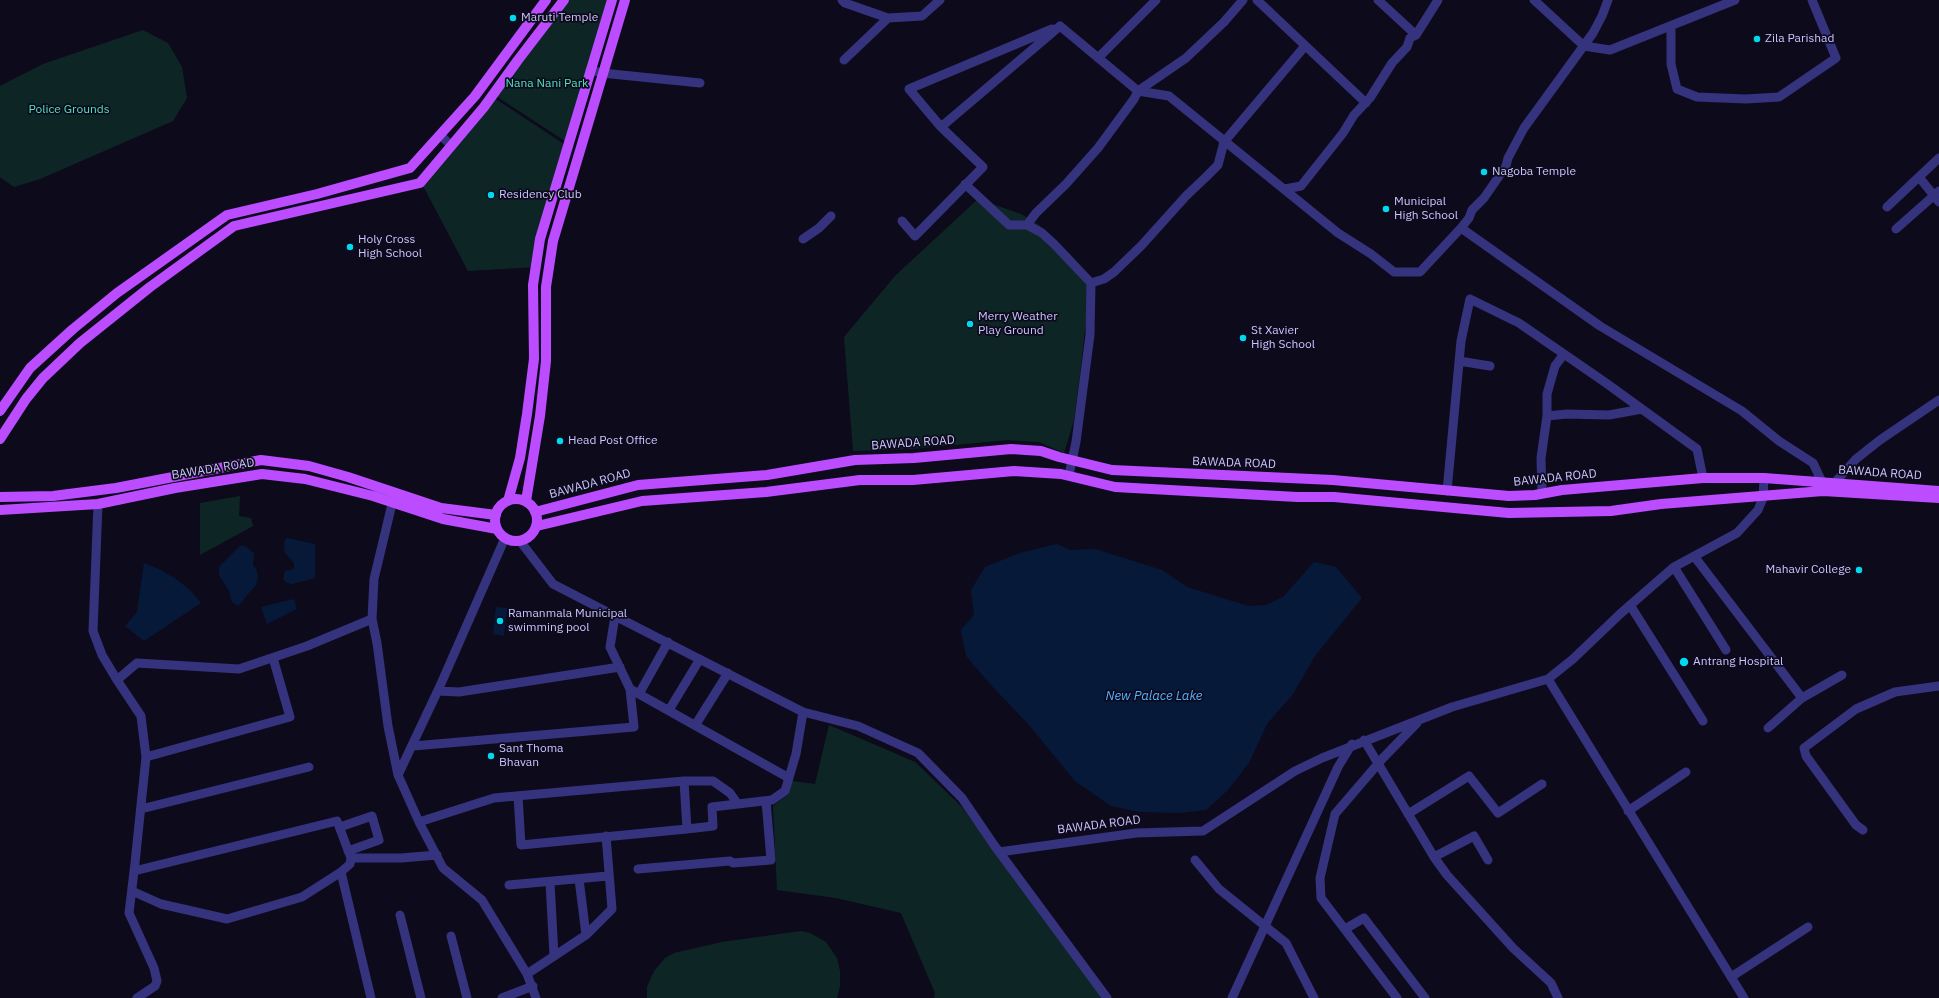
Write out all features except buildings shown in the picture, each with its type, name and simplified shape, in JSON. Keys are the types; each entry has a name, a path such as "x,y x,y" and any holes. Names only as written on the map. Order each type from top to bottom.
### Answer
{"main road":[{"path":"0,411 30,368 72,329 117,293 227,215 317,194 410,168 497,68 546,0"},
{"path":"0,439 26,399 43,378 80,343 150,287 234,226 420,183 484,107 564,0"},
{"path":"508,501 520,458 534,359 533,285 540,239 612,0"},
{"path":"526,502 540,416 546,361 546,287 553,241 625,0"},
{"path":"227,215 234,226"},
{"name":"BAWADA ROAD","path":"535,512 636,485 767,475 855,460 914,458 1011,449 1041,451 1112,470 1317,479 1509,496 1703,478 1764,478 1827,487 1849,486 1939,491"},
{"path":"0,497 53,496 116,488 261,460 306,466 348,477 440,508 496,515"},
{"path":"536,526 642,501 766,492 860,480 913,480 1014,471 1069,475 1115,487 1297,497 1334,497 1508,513 1611,511 1661,504 1762,496 1827,487 1939,498"},
{"name":"BAWADA ROAD","path":"0,510 98,504 175,488 262,474 306,479 373,496 392,504 443,519 497,529"},
{"path":"517,499 526,502 535,512 536,526 531,536 520,541 512,541 505,538 497,529 496,515 501,505 508,501 517,499"}],"street":[{"path":"842,0 845,3 888,18 922,16 940,0"},
{"path":"1098,58 1156,0"},
{"path":"1027,225 1036,213 1066,184 1098,148 1134,99 1138,91 1186,58 1224,22 1243,0"},
{"path":"1257,0 1366,103"},
{"path":"1378,0 1416,35"},
{"path":"1284,189 1302,186 1343,133 1354,115 1366,103 1392,63 1406,47 1410,38 1416,35 1438,0"},
{"path":"1534,0 1584,46 1610,50 1652,32 1671,27 1735,0"},
{"path":"1060,26 1138,91 1169,96 1338,233 1371,254 1394,272 1420,272 1461,228 1469,218 1472,210 1484,198 1506,166 1508,158 1541,103 1552,91 1584,46 1602,16 1608,0"},
{"path":"1671,27 1671,64 1677,90 1697,97 1746,99 1779,97 1836,58 1812,0"},
{"path":"844,60 888,18"},
{"path":"941,128 1060,26"},
{"path":"902,221 915,236 984,167 941,128 910,89 1060,26"},
{"path":"1091,283 1104,279 1114,272 1141,246 1186,196 1218,165 1224,142 1306,46"},
{"path":"590,70 602,73 700,84"},
{"path":"440,135 451,145"},
{"path":"1887,207 1939,158"},
{"path":"1896,229 1937,196 1919,177"},
{"path":"966,184 1009,225 1027,225 1042,233 1091,283 1090,335 1073,460 1069,475"},
{"path":"803,239 819,228 831,216"},
{"path":"1461,228 1600,326 1742,411 1779,441 1813,463 1827,487 1856,459 1880,440 1939,400"},
{"path":"1447,491 1459,361 1470,299 1519,324 1642,409 1696,449 1703,478"},
{"path":"1542,494 1541,458 1547,416 1547,394 1555,366 1564,354"},
{"path":"1459,361 1490,366"},
{"path":"1547,416 1567,414 1608,415 1642,409"},
{"path":"1232,998 1338,767 1352,744 1452,707 1548,679 1573,659 1630,605 1674,567 1737,533 1756,514 1763,498 1764,478"},
{"path":"98,504 93,631 102,655 116,680 141,716 146,757 129,913 154,968 158,981 155,986 137,998"},
{"path":"392,504 374,579 372,619 377,643 388,726 398,775 419,822 443,868 482,900 527,974 533,986 536,998"},
{"path":"398,775 438,691 505,538"},
{"path":"520,541 553,584 728,672 802,712 858,726 918,753 962,798 999,852 1107,998"},
{"path":"1694,556 1802,698"},
{"path":"1674,567 1726,650"},
{"path":"1630,605 1702,721"},
{"path":"413,746 634,727 630,689 610,647 615,616"},
{"path":"116,680 137,663 239,669 307,646 372,619"},
{"path":"639,694 668,642"},
{"path":"146,757 290,717 273,658"},
{"path":"669,710 700,659"},
{"path":"438,691 459,692 620,667"},
{"path":"696,724 728,672"},
{"path":"1768,728 1802,698 1842,675"},
{"path":"1548,679 1744,998"},
{"path":"1863,830 1856,825 1806,756 1804,748 1856,709 1895,692 1938,688"},
{"path":"630,689 696,724 789,778"},
{"path":"518,796 521,845 713,826 712,807 737,803 766,802 772,800 785,791 796,754 802,712"},
{"path":"1397,998 1321,898 1320,878 1335,814 1378,763 1420,720"},
{"path":"1364,740 1434,857 1447,875 1514,948 1550,983 1558,998"},
{"name":"BAWADA ROAD","path":"999,852 1136,832 1203,830 1295,771 1352,744"},
{"path":"141,809 309,767"},
{"path":"1628,811 1686,772"},
{"path":"1408,814 1469,776 1498,813 1542,784"},
{"path":"419,822 494,798 684,782 712,781 730,794 737,803"},
{"path":"684,782 687,829"},
{"path":"638,869 730,861 733,863 771,860 766,802"},
{"path":"340,828 372,816 379,840 350,854"},
{"path":"132,891 161,904 227,919 302,897 341,872 350,864 350,854 337,820 134,871"},
{"path":"527,974 586,935 612,909 608,876 606,836"},
{"path":"1434,857 1474,836 1488,860"},
{"path":"350,854 401,858 437,855"},
{"path":"1195,860 1219,889 1286,943 1314,998"},
{"path":"341,872 371,998"},
{"path":"509,885 608,876"},
{"path":"579,879 586,935"},
{"path":"550,882 554,956"},
{"path":"400,915 422,998"},
{"path":"1345,929 1364,918 1426,998"},
{"path":"1731,977 1808,927"},
{"path":"451,936 467,998"},
{"path":"502,998 533,986"}],"green space":[{"name":"Nana Nani Park","path":"564,0 612,0 568,143 493,94"},
{"name":"Police Grounds","path":"143,30 168,43 182,67 187,98 173,121 40,179 14,187 0,177 0,86 43,64"},
{"name":"Residency Club","path":"491,96 567,146 536,267 468,271 421,182"},
{"name":"Merry Weather Play Ground","path":"978,199 1021,214 1039,225 1070,254 1088,274 1087,312 1074,420 1064,453 1039,442 1008,440 911,449 853,451 844,337 895,276"},
{"path":"240,496 239,516 251,518 253,526 200,555 200,503"},
{"path":"829,725 915,762 962,807 1103,998 934,998 935,993 901,913 836,898 777,890 773,806 788,795 792,781 815,784"},
{"path":"801,931 810,933 826,942 837,958 840,971 840,986 837,998 647,998 647,987 654,971 665,958 674,953 722,942"}],"water":[{"path":"287,538 315,544 315,578 292,584 287,583 283,579 285,571 294,569 294,563 285,553 284,546"},
{"name":"New Palace Lake","path":"1057,544 1070,550 1095,549 1162,570 1187,587 1248,606 1266,605 1283,597 1314,562 1336,567 1362,598 1315,656 1293,694 1267,724 1249,763 1227,791 1206,810 1181,813 1139,812 1111,806 1075,781 1029,725 966,656 961,630 974,615 971,590 985,567 1020,553"},
{"path":"240,546 245,546 254,553 253,565 257,571 258,578 256,585 238,606 232,602 229,591 219,575 219,567"},
{"path":"144,563 161,570 176,579 190,590 201,603 144,641 125,626 137,612"},
{"path":"294,599 297,609 267,624 261,607"},
{"name":"Ramanmala Municipal swimming pool","path":"496,607 507,608 504,636 493,634"}],"place":[{"name":"Maruti Temple","path":"513,18"},
{"name":"Zila Parishad","path":"1757,39"},
{"name":"Nagoba Temple","path":"1484,172"},
{"name":"Residency Club","path":"491,195"},
{"name":"Municipal High School","path":"1386,209"},
{"name":"Holy Cross High School","path":"350,247"},
{"name":"Merry Weather Play Ground","path":"970,324"},
{"name":"St Xavier High School","path":"1243,338"},
{"name":"Head Post Office","path":"560,441"},
{"name":"Mahavir College","path":"1859,570"},
{"name":"Ramanmala Municipal swimming pool","path":"500,621"},
{"name":"Antrang Hospital","path":"1684,662"},
{"name":"Sant Thoma Bhavan","path":"491,756"}]}
